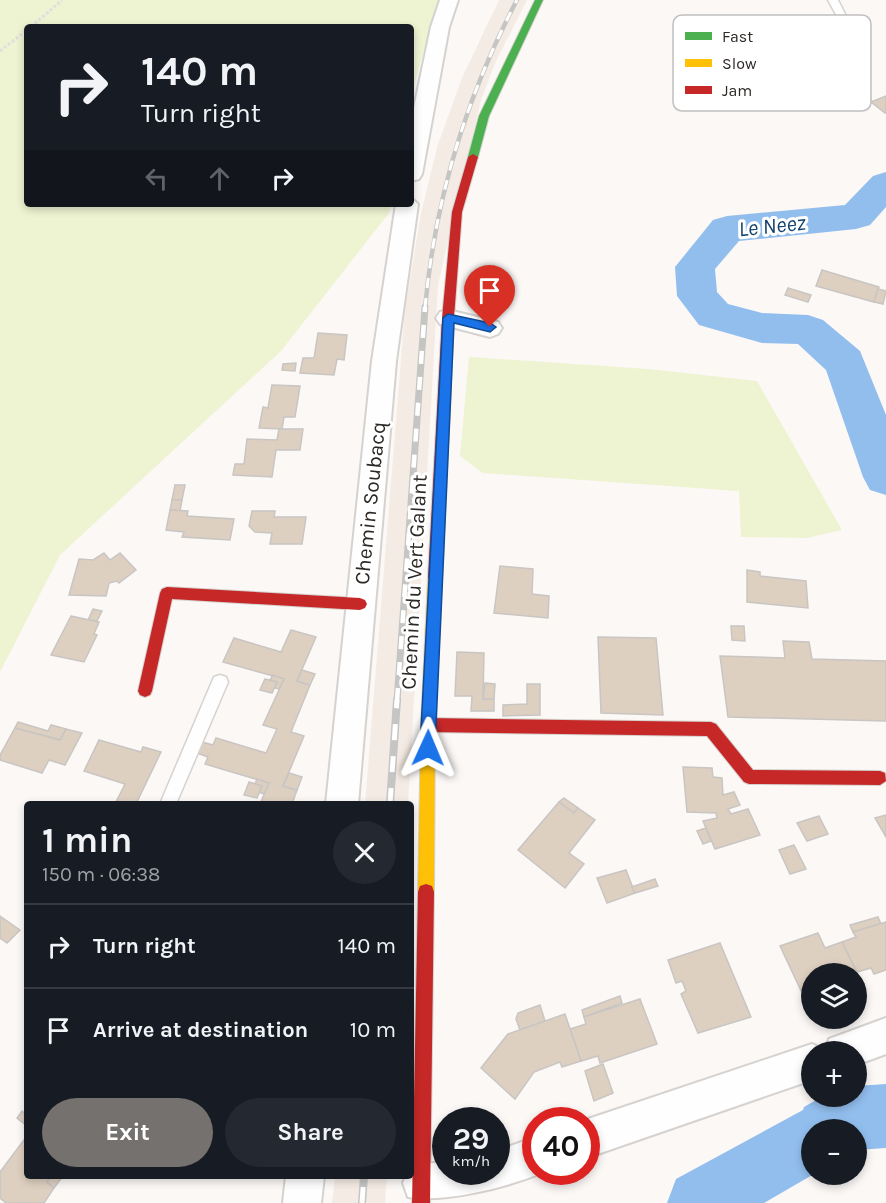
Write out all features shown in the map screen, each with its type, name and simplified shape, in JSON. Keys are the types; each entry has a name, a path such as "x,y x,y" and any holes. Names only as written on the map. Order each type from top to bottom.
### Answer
{"street":[{"path":"414,159 440,27 449,0"},
{"name":"Chemin du Vert Galant","path":"421,1193 428,725 448,318 457,212 484,116 539,0"},
{"name":"Chemin Soubacq","path":"342,801 384,361 407,207"},
{"path":"448,318 490,327"},
{"path":"145,691 167,593 360,604"},
{"path":"428,725 711,729 749,777 880,778"},
{"path":"867,1043 886,1036"},
{"path":"600,1134 801,1066"},
{"path":"302,1203 305,1179"},
{"path":"421,1193 448,1185"}],"lane":[{"path":"833,0 840,15"},
{"path":"169,801 220,682"}],"path":[{"path":"34,24 62,0"},
{"path":"0,51 24,32"}],"shaded area":[{"path":"499,0 527,0 496,61 481,100 438,285 408,801 365,801 405,309 421,213 438,144 462,78"},
{"path":"335,1179 387,1179 385,1203 332,1203"}],"green space":[{"path":"0,0 438,0 414,85 414,24 24,24 24,207 390,207 389,213 281,351 60,555 0,672"},
{"path":"469,357 648,369 757,381 842,530 807,538 741,537 739,491 483,473 460,456"}],"building":[{"path":"886,96 886,113 885,113 871,102"},
{"path":"822,270 879,287 874,302 816,286"},
{"path":"788,288 811,295 808,302 785,295"},
{"path":"878,289 886,291 883,304 874,302"},
{"path":"318,333 347,335 344,360 337,359 334,375 300,373 303,358 314,358"},
{"path":"296,363 295,371 282,370 283,364"},
{"path":"272,385 300,386 295,417 284,417 282,429 259,428 263,407 268,408"},
{"path":"279,429 303,429 300,450 276,450 272,477 233,475 235,464 244,464 247,439 277,440"},
{"path":"175,485 185,485 182,500 172,500"},
{"path":"172,500 182,500 180,511 170,510"},
{"path":"170,510 188,511 187,516 234,519 230,540 182,537 184,532 166,530"},
{"path":"252,511 275,511 274,517 306,517 302,544 270,544 272,533 255,532 249,526"},
{"path":"104,553 110,560 120,553 136,570 119,583 117,581 109,583 106,596 69,595 79,559 93,560"},
{"path":"500,566 533,569 532,594 549,596 548,618 494,613"},
{"path":"747,570 760,572 760,576 806,581 808,608 747,602"},
{"path":"93,609 102,611 97,621 88,620"},
{"path":"71,616 99,622 94,634 97,635 84,662 51,655"},
{"path":"731,626 744,626 745,641 732,640"},
{"path":"291,630 316,637 297,681 310,685 291,732 304,736 283,786 297,790 293,801 261,801 269,783 205,764 208,757 197,753 202,742 213,745 216,738 266,753 277,729 263,725 284,679 223,662 234,638 281,652"},
{"path":"598,637 656,638 663,715 601,713"},
{"path":"783,641 809,642 812,659 886,661 886,721 728,717 720,656 785,658"},
{"path":"457,652 484,653 483,699 494,699 494,711 471,711 472,696 455,696"},
{"path":"302,670 315,674 310,685 297,681"},
{"path":"273,675 284,679 279,689 275,688 277,682 270,680"},
{"path":"265,679 277,682 272,693 260,690"},
{"path":"485,683 495,684 494,699 483,699"},
{"path":"527,684 540,684 540,715 503,716 503,705 527,704"},
{"path":"18,722 48,731 51,725 66,729 60,740 15,728"},
{"path":"15,728 60,740 66,729 82,733 65,765 49,760 42,773 0,760 0,755"},
{"path":"99,740 141,752 143,747 161,752 137,801 116,801 125,784 84,771"},
{"path":"683,767 712,768 713,777 722,778 723,795 734,792 740,805 728,809 731,814 748,809 760,835 715,849 703,821 717,818 716,813 687,812"},
{"path":"289,773 302,777 297,790 283,786"},
{"path":"257,779 269,783 264,794 259,792 262,786 255,784"},
{"path":"249,782 262,786 257,798 244,795"},
{"path":"564,798 578,808 574,813 559,802"},
{"path":"559,802 574,813 578,808 595,820 569,853 584,864 565,888 518,850"},
{"path":"886,815 886,837 875,818"},
{"path":"819,816 828,834 807,841 797,823"},
{"path":"706,828 711,841 703,844 697,831"},
{"path":"794,845 806,869 790,874 779,850"},
{"path":"626,870 635,893 607,903 597,878"},
{"path":"655,879 658,886 635,893 632,887"},
{"path":"0,916 20,930 7,943 0,938"},
{"path":"878,917 881,924 853,932 850,925"},
{"path":"886,922 886,970 874,974 871,968 867,969 867,963 852,963 842,942 856,937 853,932"},
{"path":"818,933 825,948 842,942 852,963 801,963 801,991 780,946"},
{"path":"720,943 751,1017 698,1033 681,994 686,991 682,981 676,983 668,960"},
{"path":"620,996 622,1003 584,1017 582,1010"},
{"path":"640,999 657,1044 600,1063 598,1056 581,1061 570,1029 586,1024 584,1017"},
{"path":"540,1005 545,1021 520,1030 516,1019 518,1013"},
{"path":"565,1014 581,1061 562,1067 560,1062 534,1072 515,1099 481,1068 508,1034"},
{"path":"603,1064 613,1093 594,1101 585,1071"},
{"path":"22,1111 24,1124 17,1118"},
{"path":"24,1140 24,1179 49,1179 47,1182 54,1188 44,1203 6,1203 0,1198 0,1172"},
{"path":"49,1179 61,1179 54,1188 47,1182"}],"waterway":[{"name":"Le Neez","path":"886,184 856,216 727,229 695,267 697,296 714,315 762,328 808,330 845,362 886,477"},
{"name":"Le Neez","path":"846,1119 886,1116"},
{"name":"Le Neez","path":"700,1203 801,1145"}],"railway":[{"path":"425,308 436,228 456,150 483,74 517,0"},
{"path":"397,701 425,307"},
{"path":"390,801 397,700"},
{"path":"362,1203 364,1179"}],"traffic: fast":[{"path":"473,157 484,116 539,0"}],"traffic: slow":[{"path":"426,892 428,725 435,577"}],"traffic: jam":[{"path":"435,577 448,318 457,212 473,157"},
{"path":"145,691 167,593 360,604"},
{"path":"428,725 711,729 749,777 880,778"},
{"path":"421,1203 426,892"}],"route":[{"path":"428,748 448,318 490,327"}]}
